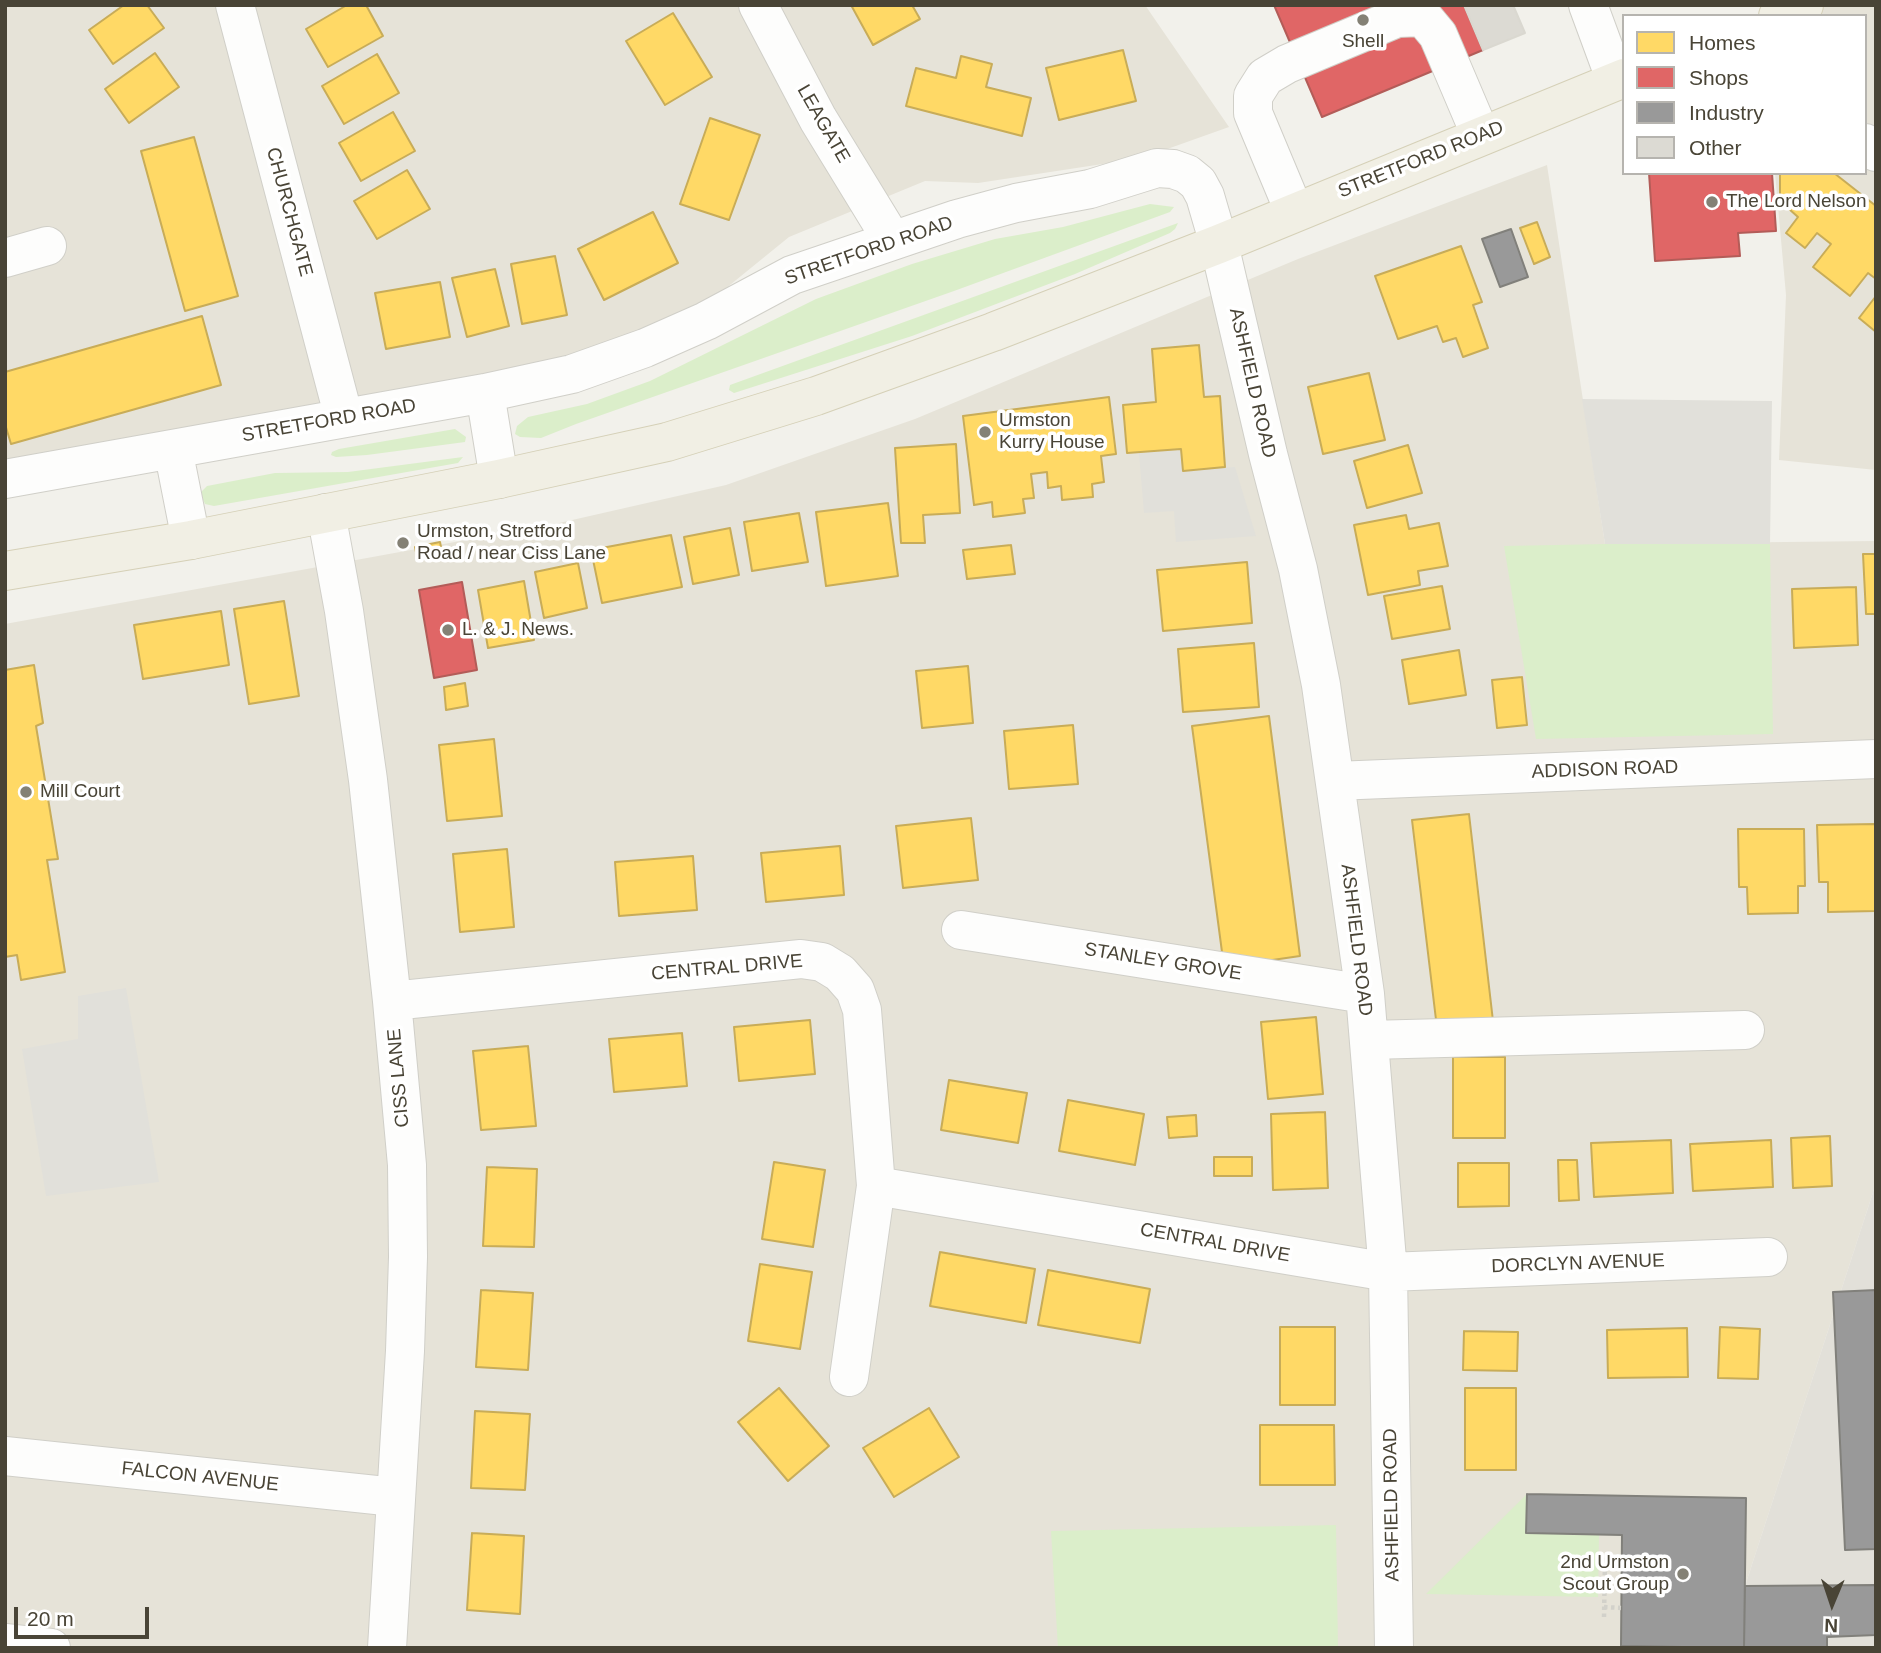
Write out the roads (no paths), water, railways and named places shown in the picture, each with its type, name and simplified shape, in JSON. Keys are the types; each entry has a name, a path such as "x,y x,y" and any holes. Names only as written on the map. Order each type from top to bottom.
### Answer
{"main road":[{"name":"STRETFORD ROAD","path":"5,571 191,540 499,479 667,442 816,396 993,332 1219,244 1620,80"}],"street":[{"name":"CHURCHGATE","path":"235,5 344,418"},
{"name":"LEAGATE","path":"758,5 818,119 892,240"},
{"path":"1588,5 1620,80"},
{"path":"1294,212 1252,113 1253,96 1265,77 1287,64 1397,18 1423,17 1438,35 1481,136"},
{"name":"STRETFORD ROAD","path":"5,479 485,393 572,374 645,348 706,321 792,275 892,240 1016,202 1090,189 1157,168 1173,169 1187,174 1198,183 1205,196 1219,244"},
{"name":"ASHFIELD ROAD","path":"1219,244 1298,569 1321,685 1365,994 1388,1272 1394,1648"},
{"path":"5,258 47,246"},
{"path":"485,393 499,479"},
{"path":"173,449 191,540"},
{"name":"CISS LANE","path":"326,513 359,710 392,1001 407,1165 405,1351 387,1648"},
{"name":"ADDISON ROAD","path":"1335,781 1876,760"},
{"name":"STANLEY GROVE","path":"961,930 1365,994"},
{"name":"CENTRAL DRIVE","path":"392,1001 801,959 822,962 840,973 855,990 862,1010 876,1186 849,1377"},
{"path":"1368,1040 1745,1030"},
{"name":"CENTRAL DRIVE","path":"876,1186 1388,1272"},
{"name":"DORCLYN AVENUE","path":"1388,1272 1768,1257"},
{"name":"FALCON AVENUE","path":"5,1456 396,1497"},
{"path":"5,1643 51,1648"}],"place":[{"name":"Shell","path":"1363,20"},
{"name":"The Lord Nelson","path":"1712,202"},
{"name":"Urmston Kurry House","path":"985,432"},
{"name":"Urmston, Stretford Road / near Ciss Lane","path":"403,543"},
{"name":"L. & J. News.","path":"448,630"},
{"name":"Mill Court","path":"26,792"},
{"name":"2nd Urmston Scout Group","path":"1683,1574"}]}
